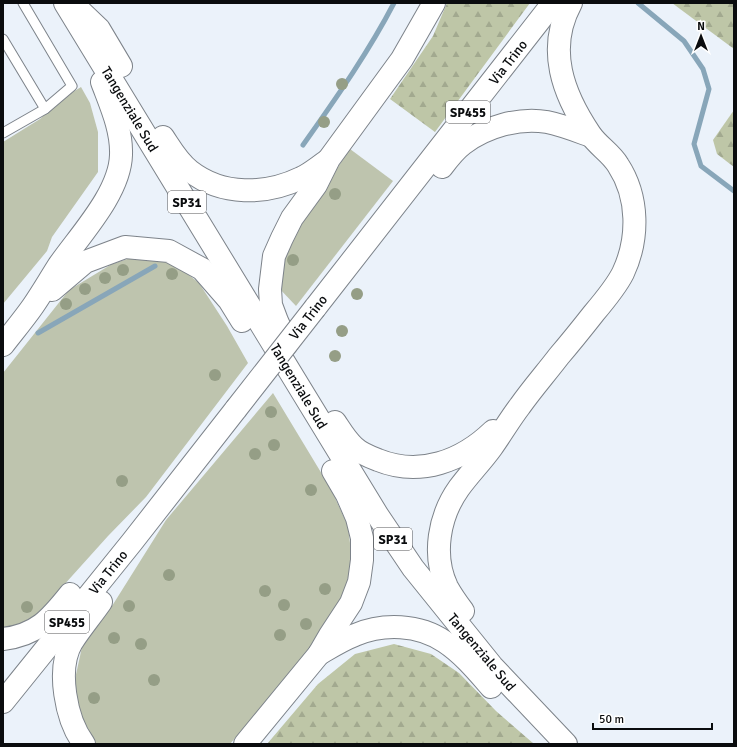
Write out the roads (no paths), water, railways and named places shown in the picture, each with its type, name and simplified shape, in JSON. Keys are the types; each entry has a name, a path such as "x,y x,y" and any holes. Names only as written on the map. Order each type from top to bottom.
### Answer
{"main road":[{"name":"Tangenziale Sud","path":"65,3 378,516 414,568 492,666 566,744"},
{"path":"72,3 99,29 168,144 180,161 190,171 203,179 222,187 239,190 273,189 302,178 329,159"},
{"path":"287,367 286,341 272,305 270,289 274,256 292,218 316,185 329,159 402,59 434,3"},
{"path":"492,666 482,636 454,599 447,587 443,575 439,545 440,532 444,516 459,488 493,446 520,405 608,295 623,273 632,250 634,205 628,184 618,165 606,150 591,136 569,98 563,81 559,64 559,46 564,15 558,4"},
{"name":"Via Trino","path":"3,702 132,542 385,218 558,4"},
{"path":"3,345 33,306 59,265 87,228 109,193 117,177 121,156 117,123 86,38"},
{"path":"385,218 409,209 444,163 461,145 475,135 490,129 525,121 546,122 567,127 591,136"},
{"path":"33,306 85,262 125,247 169,251 202,269 229,300 259,348 287,367"},
{"path":"308,402 332,418 354,447 367,456 385,463 409,468 428,466 448,461 465,453 486,438 520,405"},
{"path":"245,744 319,654 351,603 359,582 362,560 362,538 357,518 347,495 314,438 308,402"},
{"path":"3,639 16,638 36,629 52,617 90,570 132,542"},
{"path":"84,744 75,729 65,696 67,656 72,642 106,595 132,542"},
{"path":"319,654 355,635 376,629 396,627 414,629 445,642 464,656 500,696 526,703"}],"lane":[{"path":"3,133 45,109 72,86 23,3"},
{"path":"3,39 45,109"}],"waterway":[{"path":"303,145 362,58 394,3"},
{"path":"638,3 684,41 703,69 709,89 694,144 701,166 734,191"},
{"path":"38,333 155,266"}]}
